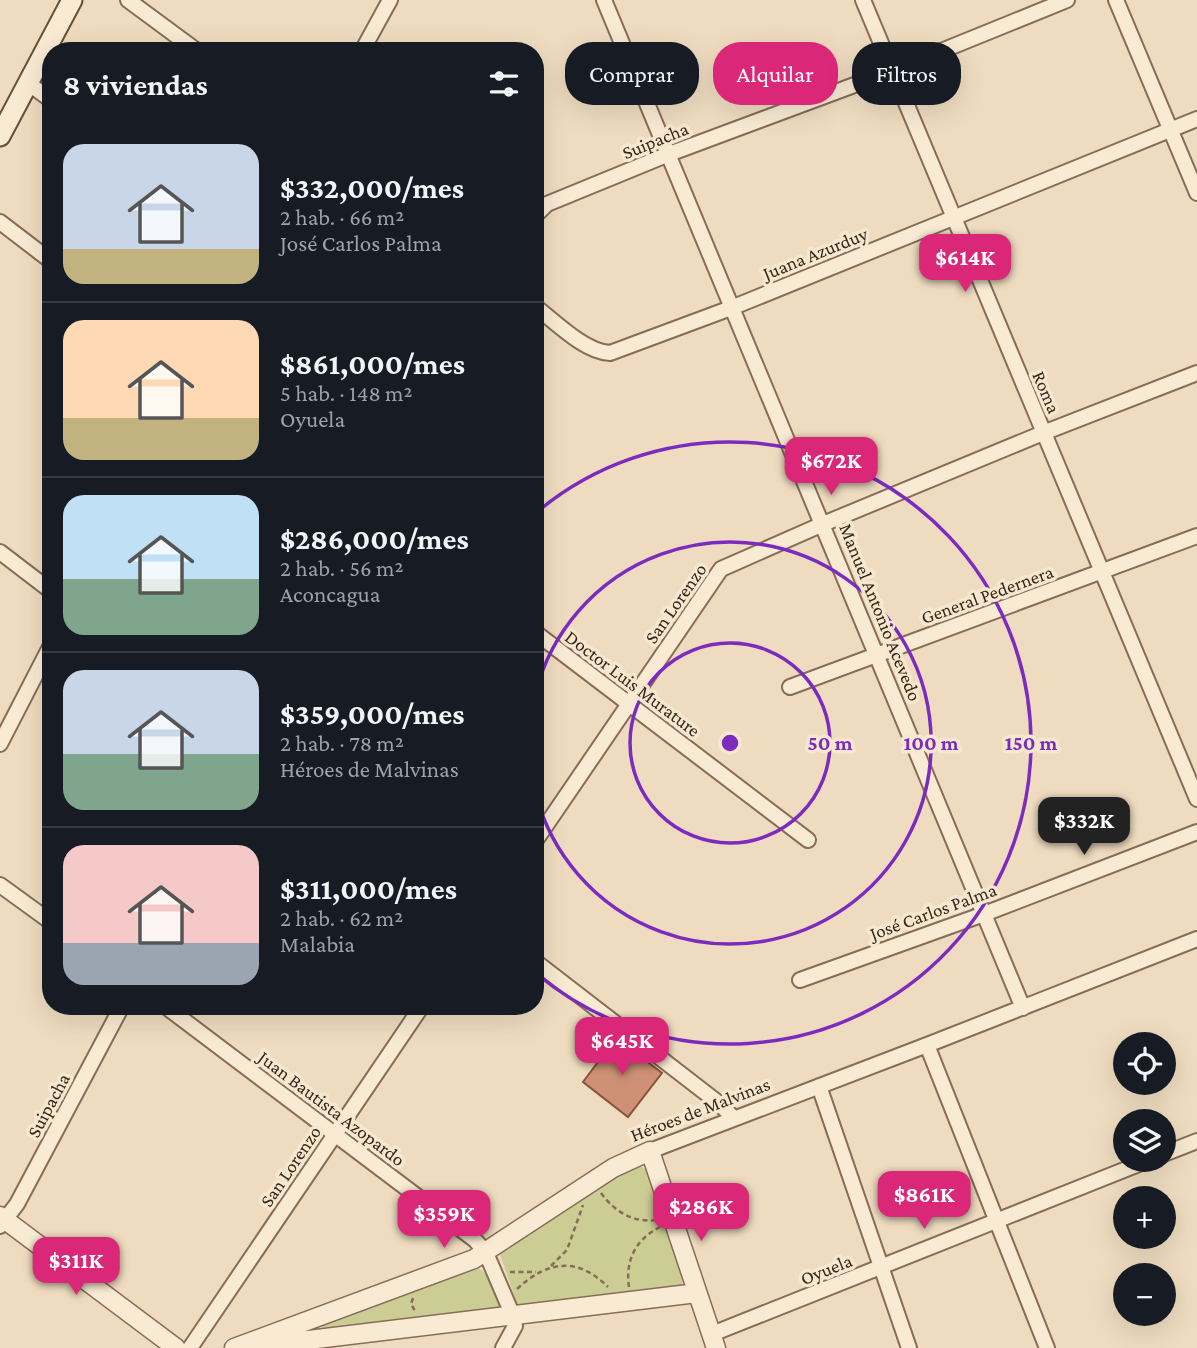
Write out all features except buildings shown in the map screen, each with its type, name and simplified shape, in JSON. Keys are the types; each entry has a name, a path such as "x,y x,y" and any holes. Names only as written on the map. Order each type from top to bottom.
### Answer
{"main road":[{"path":"0,109 58,0"},
{"path":"50,42 72,0"},
{"path":"0,136 42,57"}],"street":[{"path":"128,0 185,42"},
{"path":"367,42 390,0"},
{"name":"Manuel Antonio Acevedo","path":"604,0 1023,1008"},
{"name":"Roma","path":"863,0 880,42"},
{"name":"Suipacha","path":"961,43 1067,0"},
{"path":"1116,0 1197,193"},
{"path":"28,83 42,93"},
{"name":"Suipacha","path":"544,207 668,154 852,86"},
{"name":"Roma","path":"906,105 1197,799"},
{"name":"Juana Azurduy","path":"544,313 585,345 601,353 610,354 731,308 1197,119"},
{"path":"0,222 42,254"},
{"name":"San Lorenzo","path":"544,829 721,569 1043,433 1197,373"},
{"name":"General Pedernera","path":"789,687 1197,536"},
{"path":"0,552 42,584"},
{"name":"Doctor Luis Murature","path":"544,639 808,840"},
{"path":"0,744 42,662"},
{"name":"José Carlos Palma","path":"800,980 984,914 1197,832"},
{"path":"0,885 42,915"},
{"name":"Héroes de Malvinas","path":"234,1348 486,1253 626,1161 650,1150 1197,939"},
{"path":"544,968 716,1101 734,1118"},
{"name":"Suipacha","path":"2,1221 17,1204 117,1015"},
{"name":"Juan Bautista Azopardo","path":"177,1015 475,1240 486,1253 513,1315"},
{"name":"San Lorenzo","path":"190,1348 416,1015"},
{"path":"928,1045 1047,1348"},
{"path":"819,1086 909,1348"},
{"path":"1176,1149 1197,1141"},
{"path":"650,1150 714,1341"},
{"name":"Oyuela","path":"714,1341 882,1267 1119,1172"},
{"path":"2,1221 176,1348"},
{"path":"245,1348 697,1293"},
{"path":"503,1348 514,1326 513,1315"}],"path":[{"path":"517,1289 536,1272 551,1266 567,1250 579,1220 587,1186 624,1215 646,1222 673,1219"},
{"path":"624,1302 627,1272 634,1249 650,1232 673,1219"},
{"path":"551,1266 578,1267 590,1273 624,1302"},
{"path":"510,1272 536,1272"},
{"path":"417,1295 411,1304 418,1312"}],"green space":[{"path":"634,1166 642,1167 648,1172 683,1277 682,1284 677,1288 524,1307 517,1304 500,1254"},
{"path":"478,1268 487,1275 494,1287 499,1311 324,1329 322,1325"}]}
